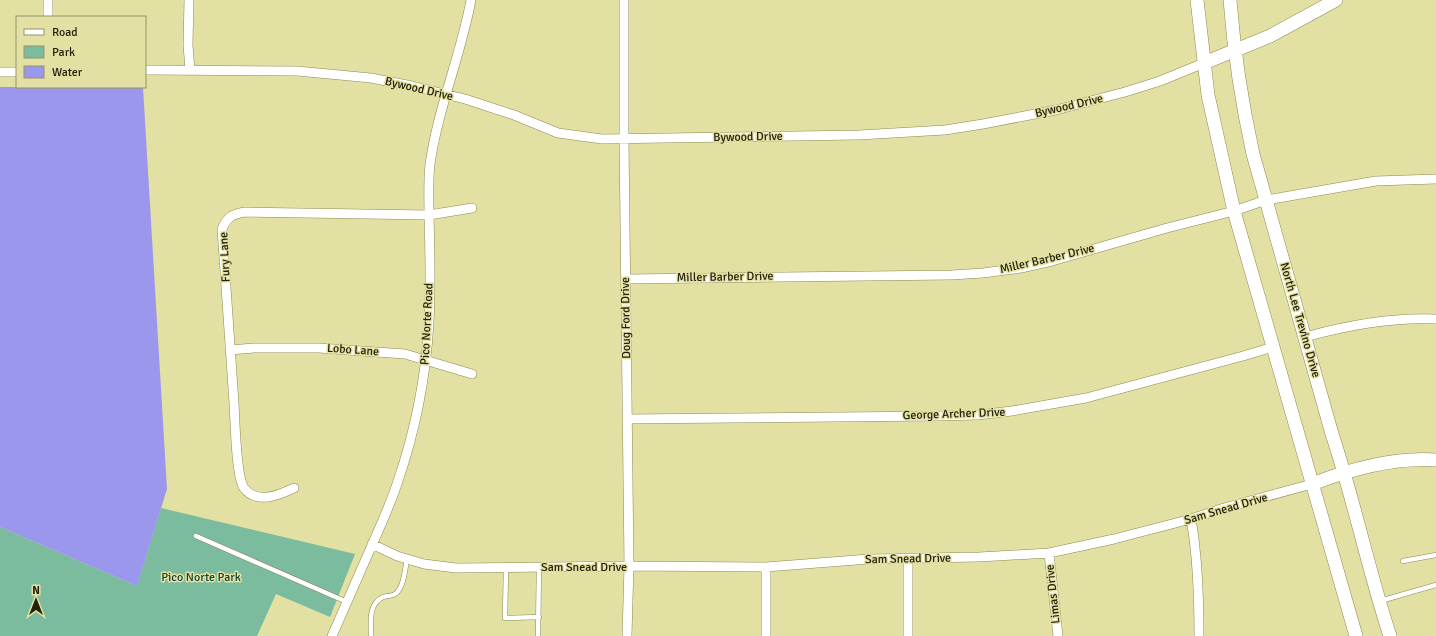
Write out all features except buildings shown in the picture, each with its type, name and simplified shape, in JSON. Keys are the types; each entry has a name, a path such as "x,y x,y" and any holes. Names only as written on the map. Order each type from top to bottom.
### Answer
{"main road":[{"path":"1197,0 1208,95 1234,211 1356,636"},
{"name":"North Lee Trevino Drive","path":"1230,0 1235,50 1246,124 1332,434 1345,472 1378,601 1390,636"},
{"name":"Bywood Drive","path":"1204,63 1270,36 1336,0"},
{"name":"Sam Snead Drive","path":"1312,484 1345,472 1404,460 1436,460"}],"street":[{"path":"48,0 48,16"},
{"path":"189,0 188,45 190,70"},
{"name":"Pico Norte Road","path":"332,636 388,508 404,461 423,382 429,321 428,193 430,166 433,145 445,95 471,0"},
{"name":"Doug Ford Drive","path":"624,0 624,139 629,566 628,636"},
{"name":"Bywood Drive","path":"146,70 297,71 371,78 412,86 465,100 514,116 558,133 591,138 624,139 859,135 945,130 1022,117 1071,106 1139,88 1204,63"},
{"path":"0,72 16,72"},
{"name":"Miller Barber Drive","path":"626,279 952,275 983,273 1021,268 1052,261 1167,228 1234,211 1266,200 1376,181 1436,179"},
{"name":"Fury Lane","path":"294,488 279,495 265,498 251,494 244,487 240,478 222,229 225,221 233,214 244,212 429,215 472,208"},
{"path":"1305,337 1336,328 1368,323 1415,318 1436,319"},
{"name":"George Archer Drive","path":"627,419 978,415 1012,411 1086,398 1273,347"},
{"name":"Lobo Lane","path":"230,350 254,348 304,348 406,354 472,374"},
{"name":"Sam Snead Drive","path":"372,544 397,556 438,567 506,568 629,566 766,567 869,560 908,560 1049,553 1114,539 1191,519 1224,508 1312,484"},
{"path":"1191,519 1195,541 1198,578 1199,636"},
{"name":"Limas Drive","path":"1049,553 1058,636"},
{"path":"908,560 908,636"},
{"path":"766,567 766,636"}],"lane":[{"path":"196,536 347,602"},
{"path":"1403,561 1436,555"},
{"path":"371,636 372,607 375,602 383,597 395,594 401,586 407,559"},
{"path":"538,636 539,567"},
{"path":"506,568 505,618 539,617"},
{"path":"1378,601 1436,585"}],"green space":[{"name":"Pico Norte Park","path":"161,508 355,554 330,617 276,594 257,636 0,636 0,527 137,586"}],"water":[{"path":"0,87 143,88 167,489 137,586 0,527"}]}
